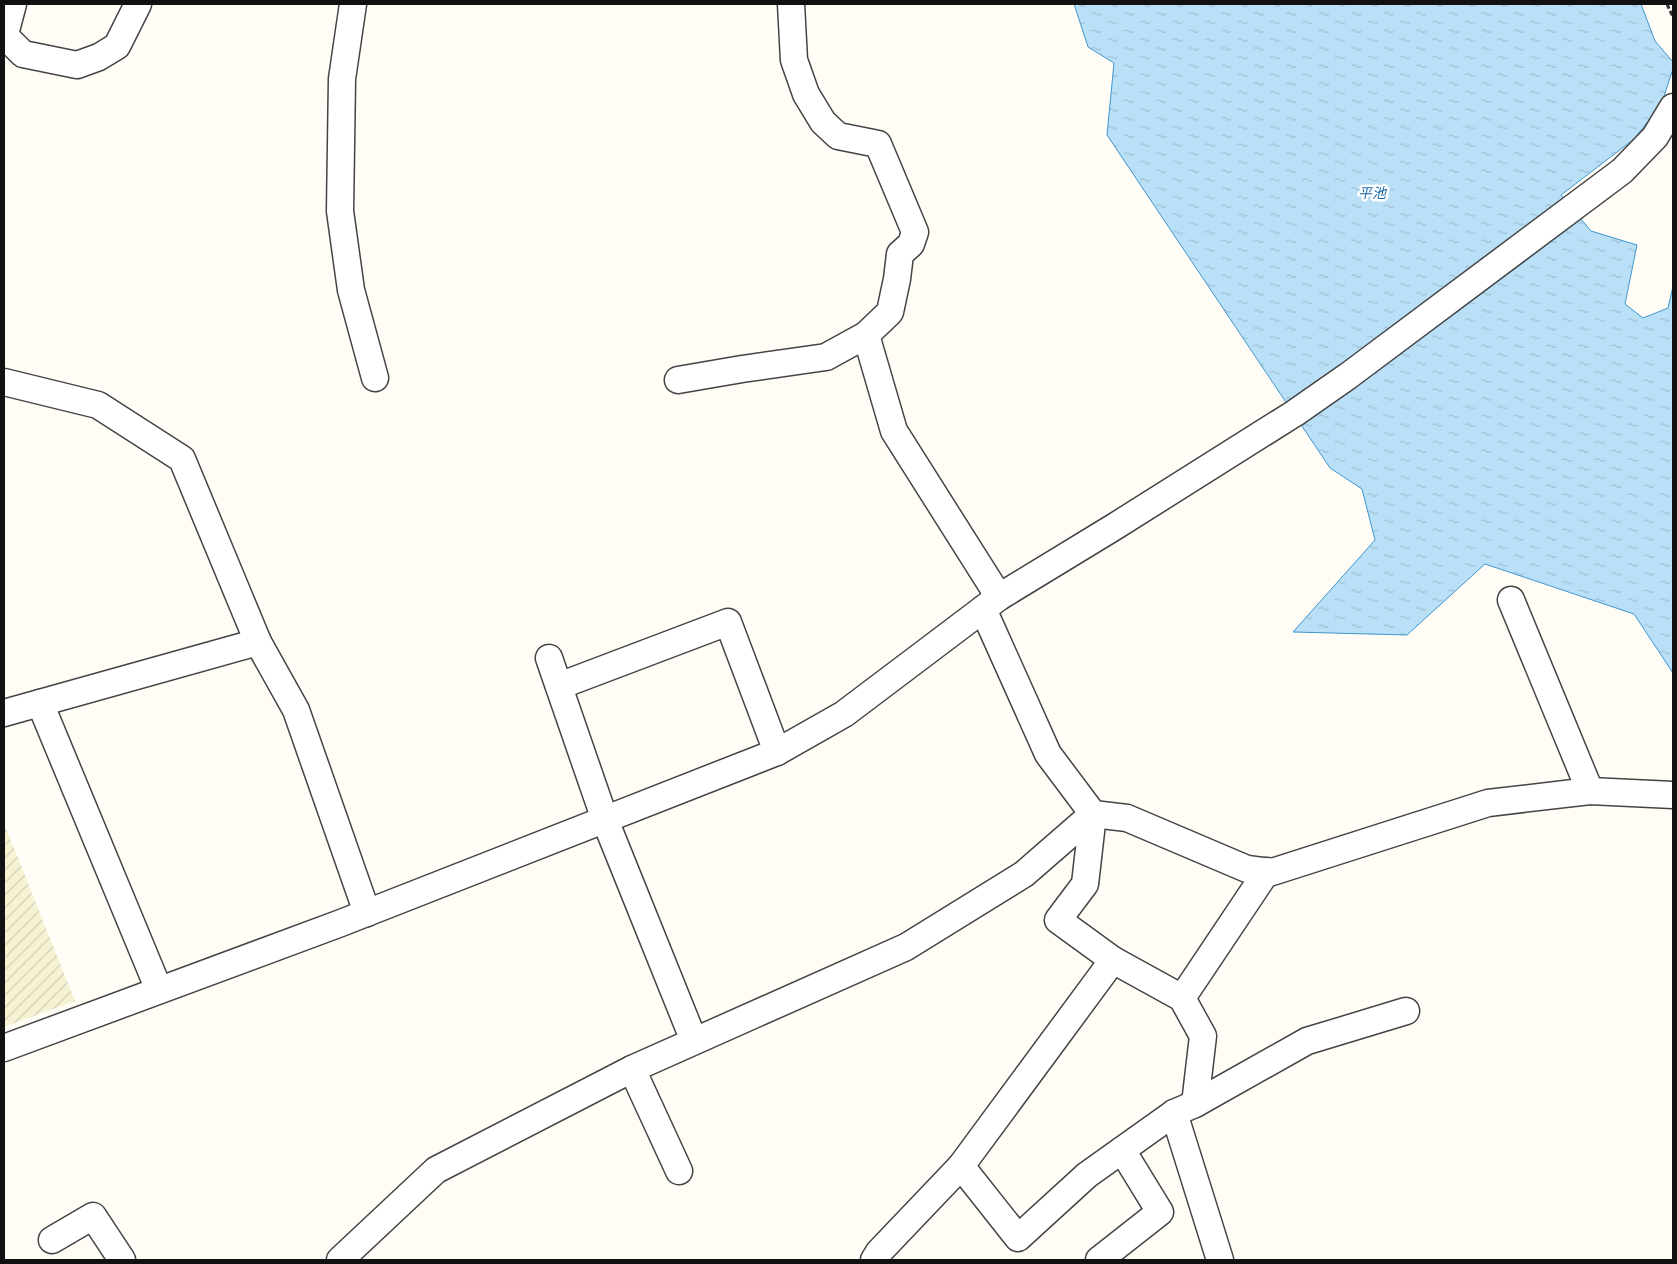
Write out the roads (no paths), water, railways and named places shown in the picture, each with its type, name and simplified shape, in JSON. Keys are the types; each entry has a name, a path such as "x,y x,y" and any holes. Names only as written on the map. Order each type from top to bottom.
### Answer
{"street":[{"path":"13,4 4,36 23,54 77,65 99,57 117,46 138,4"},
{"path":"353,4 342,79 340,211 351,290 375,378"},
{"path":"678,380 826,356 866,335 890,312 900,254 911,244 915,232 878,144 838,136 823,122 806,94 794,60 791,4"},
{"path":"4,1048 367,913 777,752 844,714 991,603 1114,528 1294,413 1348,376 1622,171 1655,136 1673,107"},
{"path":"866,335 894,431 991,603 1048,754 1093,814 1085,884 1058,920 1113,960 1182,998 1203,1036 1185,1108 1220,1260"},
{"path":"4,382 98,405 182,459 258,642 296,710 367,913"},
{"path":"1511,600 1590,791"},
{"path":"559,686 728,622 777,752"},
{"path":"4,713 258,642"},
{"path":"549,658 605,820 694,1041"},
{"path":"40,703 159,990"},
{"path":"340,1260 436,1170 632,1069 906,947 1024,874 1093,814 1127,818 1247,869 1272,872 1488,803 1590,791 1673,795"},
{"path":"1182,998 1267,871"},
{"path":"874,1260 879,1252 961,1166 1113,960"},
{"path":"961,1166 1018,1238 1087,1176 1185,1108 1307,1041 1406,1011"},
{"path":"632,1069 679,1171"},
{"path":"1099,1260 1160,1212 1122,1150"},
{"path":"52,1240 93,1216 122,1260"}],"water":[{"name":"平池","path":"1074,4 1641,4 1655,41 1673,62 1673,69 1661,105 1634,139 1561,195 1591,231 1637,245 1625,304 1643,318 1668,308 1673,286 1673,673 1634,614 1485,564 1407,635 1293,632 1375,540 1362,489 1330,468 1107,135 1114,63 1088,47"}]}
